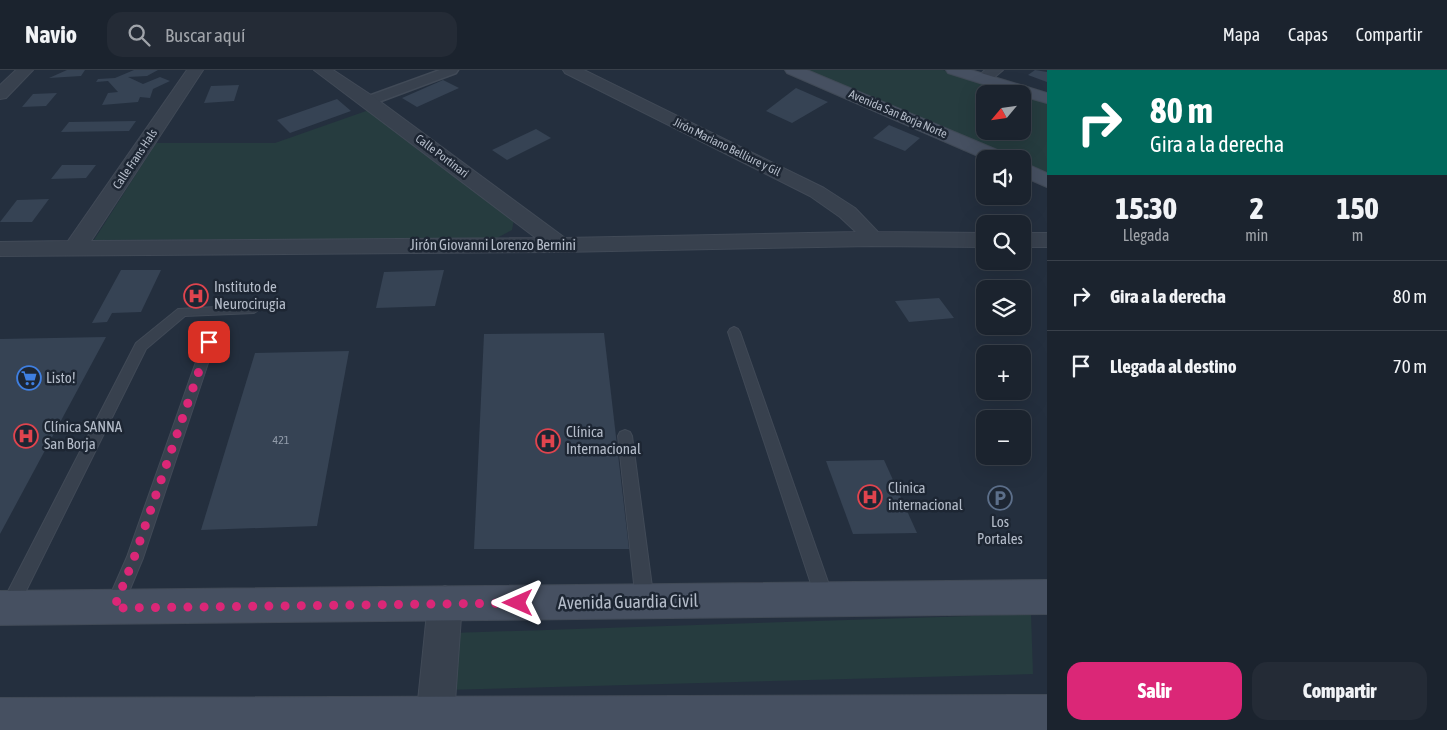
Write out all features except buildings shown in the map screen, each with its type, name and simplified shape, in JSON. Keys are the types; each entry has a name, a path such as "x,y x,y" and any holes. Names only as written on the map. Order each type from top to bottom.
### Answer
{"main road":[{"name":"Avenida San Borja Norte","path":"794,70 981,150"},
{"path":"954,70 989,75 1047,98"},
{"path":"1031,172 1047,180"},
{"name":"Avenida Guardia Civil","path":"4,608 1047,597"},
{"path":"0,717 435,723 1047,714"}],"street":[{"path":"0,94 25,70"},
{"name":"Calle Frans Hals","path":"75,248 195,70"},
{"name":"Calle Portinari","path":"322,70 368,101 560,245"},
{"path":"368,101 452,70"},
{"name":"Jirón Mariano Belliure y Gil","path":"571,70 817,192 844,208 863,225 872,239"},
{"name":"Jirón Giovanni Lorenzo Bernini","path":"0,249 560,245 872,239 976,240"},
{"path":"1031,240 1047,240"},
{"path":"435,723 445,604"}],"lane":[{"path":"4,608 140,346 182,312 254,309"},
{"path":"734,332 826,599"},
{"path":"114,608 134,558 209,342"},
{"path":"625,436 645,602"}],"green space":[{"path":"803,70 943,70 988,85 976,85 976,140 1031,140 1031,98 1047,103 1047,175 1031,168 1031,150 988,150"},
{"path":"369,110 514,219 512,230 495,239 94,240 156,143 275,143"},
{"path":"1031,614 1033,674 444,690 452,633"}],"place":[{"name":"Instituto de Neurocirugia","path":"196,296"},
{"name":"Listo!","path":"29,378"},
{"name":"Clínica SANNA San Borja","path":"26,436"},
{"name":"Clínica Internacional","path":"548,441"},
{"name":"Clinica internacional","path":"870,497"},
{"name":"Los Portales","path":"1000,498"}],"route":[{"path":"209,342 134,558 114,608 518,603"}]}
